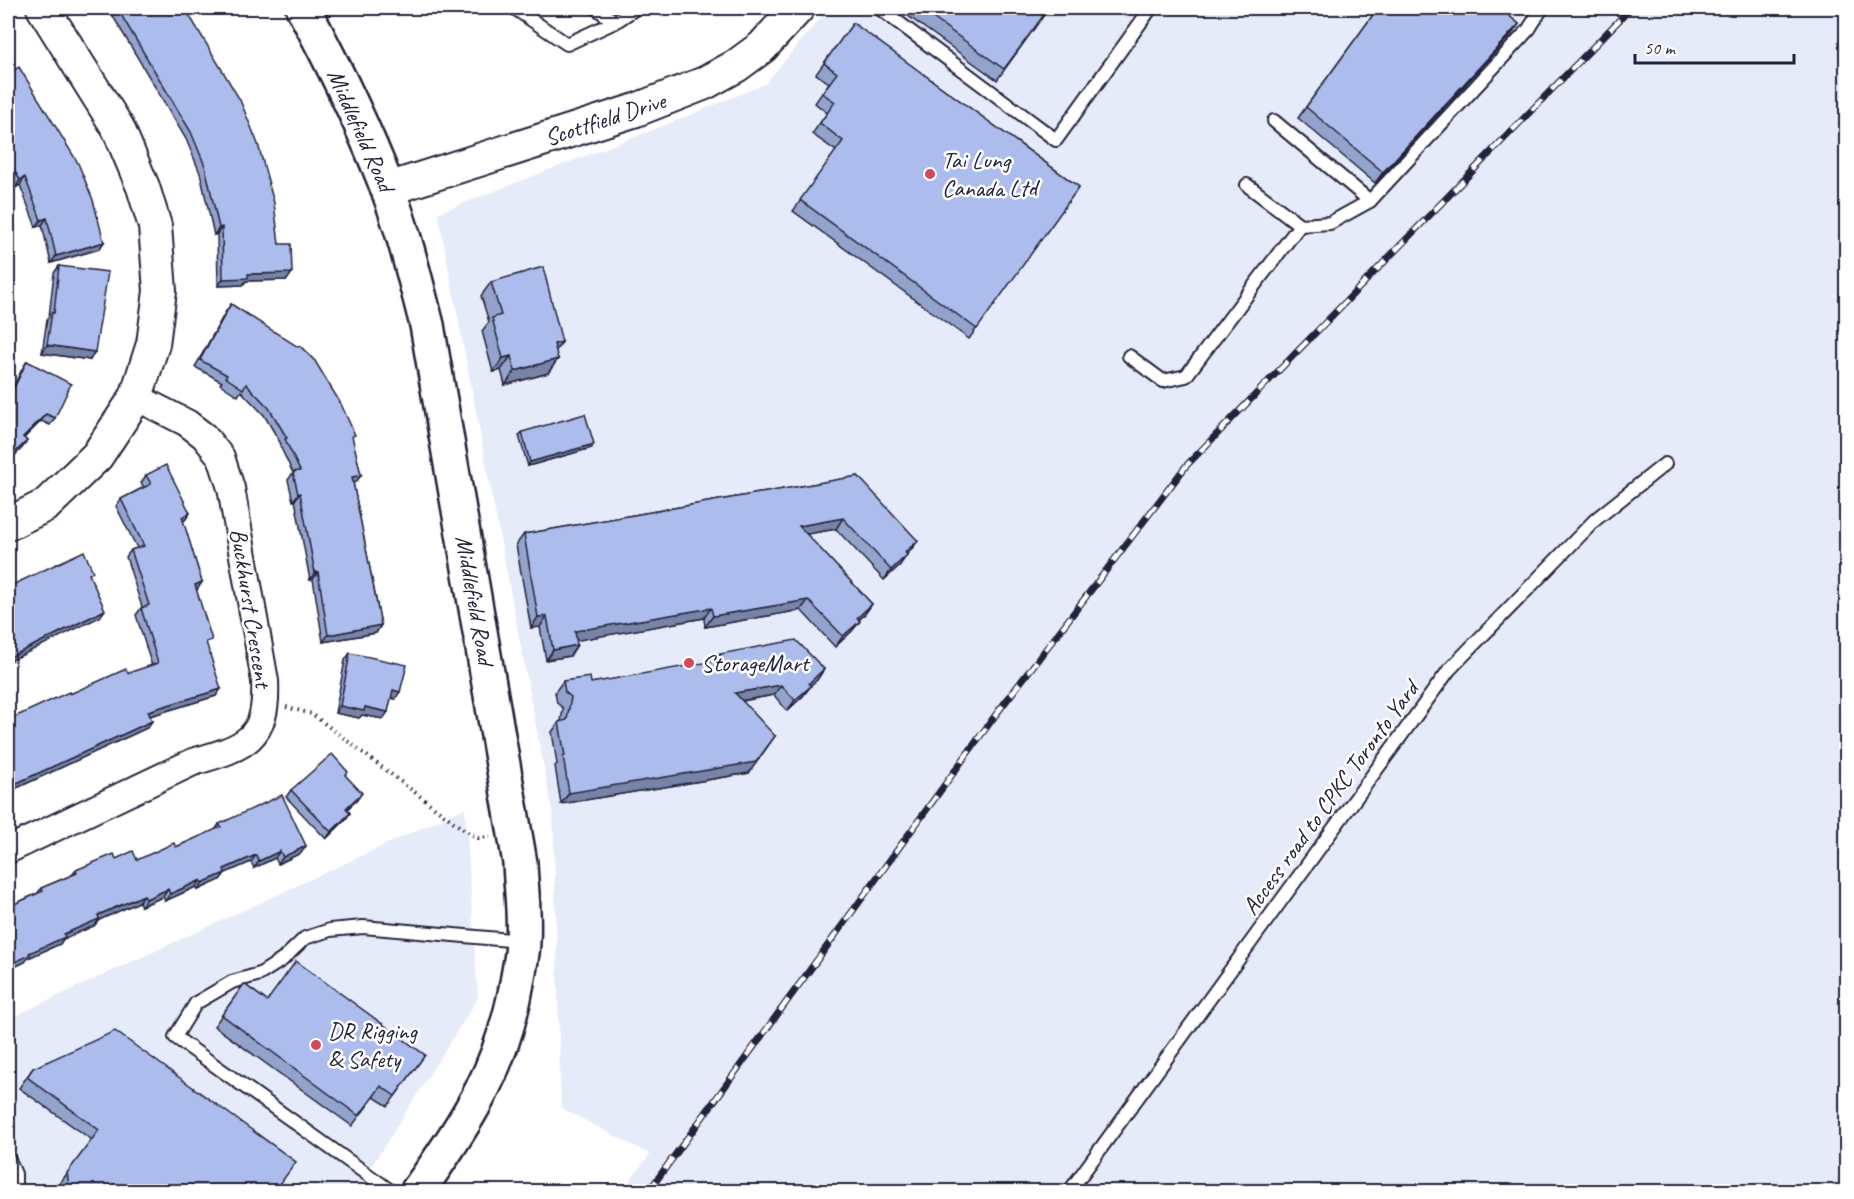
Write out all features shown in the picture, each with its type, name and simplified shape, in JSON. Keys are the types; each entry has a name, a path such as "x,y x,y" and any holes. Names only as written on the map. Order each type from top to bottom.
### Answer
{"main road":[{"name":"Middlefield Road","path":"303,8 346,90 388,189 408,252 429,336 520,862 523,941 514,998 501,1048 482,1092 456,1137 417,1191"}],"street":[{"path":"8,524 46,506 97,456 136,397 153,344 160,291 155,226 143,187 118,128 43,8"},
{"name":"Scottfield Drive","path":"388,189 636,110 705,83 736,66 762,47 798,8"},
{"name":"Buckhurst Crescent","path":"8,850 193,762 244,744 264,717 265,681 231,488 221,457 204,436 187,423 136,397"}],"lane":[{"path":"514,8 567,44 615,22 636,8"},
{"path":"597,8 615,22"},
{"path":"879,8 1056,140 1151,8"},
{"path":"1246,185 1300,225 1330,223 1370,201 1529,29 1542,8"},
{"path":"1274,121 1370,201"},
{"path":"1130,356 1163,381 1185,376 1300,225"},
{"name":"Access road to CPKC Toronto Yard","path":"1069,1191 1449,670 1596,519 1665,464"},
{"path":"392,1191 175,1037 196,1003 232,981 261,974 282,960 304,938 330,930 363,927 523,941"},
{"path":"8,1158 15,1174 15,1191"}],"path":[{"path":"301,711 312,714 478,838"}],"shaded area":[{"path":"829,8 1846,8 1846,1191 622,1191 650,1154 561,1108 553,815 438,213 765,84"},
{"path":"465,808 478,998 356,1191 8,1191 8,1019"}],"building":[{"path":"117,8 185,8 240,100 258,144 274,203 279,244 291,244 292,273 248,274 248,278 223,279 222,227 219,228 205,166 191,132"},
{"path":"919,8 1049,8 1004,69"},
{"path":"1378,8 1515,8 1508,15 1519,24 1383,172 1306,107"},
{"name":"Tai Lung Canada Ltd","path":"853,23 1079,187 977,329 800,200 843,141 820,123 835,102 822,93 837,73 824,63"},
{"path":"8,66 11,72 19,67 78,163 93,200 104,242 56,256 47,218 41,220 25,177 20,180 8,160"},
{"path":"59,266 108,272 95,352 47,345 52,312 54,313"},
{"path":"543,267 562,342 554,344 558,359 515,371 511,356 503,358 492,318 501,315 491,282"},
{"path":"231,304 298,347 300,346 315,361 341,404 355,435 352,436 361,475 352,477 381,625 328,635 318,572 315,573 300,493 298,494 293,472 300,471 285,439 287,438 269,408 246,384 243,389 225,377 227,375 200,360"},
{"path":"27,361 71,384 55,418 46,414 23,437 27,441 8,457 8,396"},
{"path":"585,414 594,444 530,462 522,432"},
{"path":"166,465 190,513 182,517 202,582 195,585 212,640 206,642 221,689 148,711 152,721 8,787 8,720 126,669 128,673 158,663 141,608 149,605 131,550 144,546 121,499 151,484 146,475"},
{"path":"858,476 918,541 905,552 907,555 891,570 843,518 799,526 872,604 857,618 860,621 843,636 808,600 713,616 711,608 575,631 577,645 553,650 547,616 538,617 524,534"},
{"path":"84,551 93,572 89,574 105,610 8,658 8,587"},
{"path":"796,640 824,669 809,683 811,686 795,700 781,685 735,693 775,736 756,762 569,793 559,722 567,720 571,697 565,692 563,681 590,677 591,683 721,660 720,654"},
{"path":"350,653 407,665 400,692 393,690 388,712 365,707 364,711 340,706"},
{"path":"332,754 348,772 345,775 362,793 346,808 350,813 331,832 291,790"},
{"path":"282,795 306,846 283,857 280,851 259,861 256,855 224,869 225,873 202,883 201,880 170,894 168,889 146,899 144,895 98,915 99,919 64,934 65,937 8,965 8,907 43,891 41,888 77,873 76,870 114,854 116,859 133,851 137,860 174,843 176,847 221,827 219,824"},
{"name":"DR Rigging & Safety","path":"296,961 425,1055 395,1096 381,1086 359,1116 222,1015 244,984 267,1001"},
{"path":"115,1031 296,1162 275,1191 70,1191 67,1173 99,1130 27,1077 33,1068"}],"railway":[{"path":"648,1192 997,713 1186,466 1631,8"}],"place":[{"name":"Tai Lung Canada Ltd","path":"930,174"},
{"name":"StorageMart","path":"689,663"},
{"name":"DR Rigging & Safety","path":"316,1045"}]}
